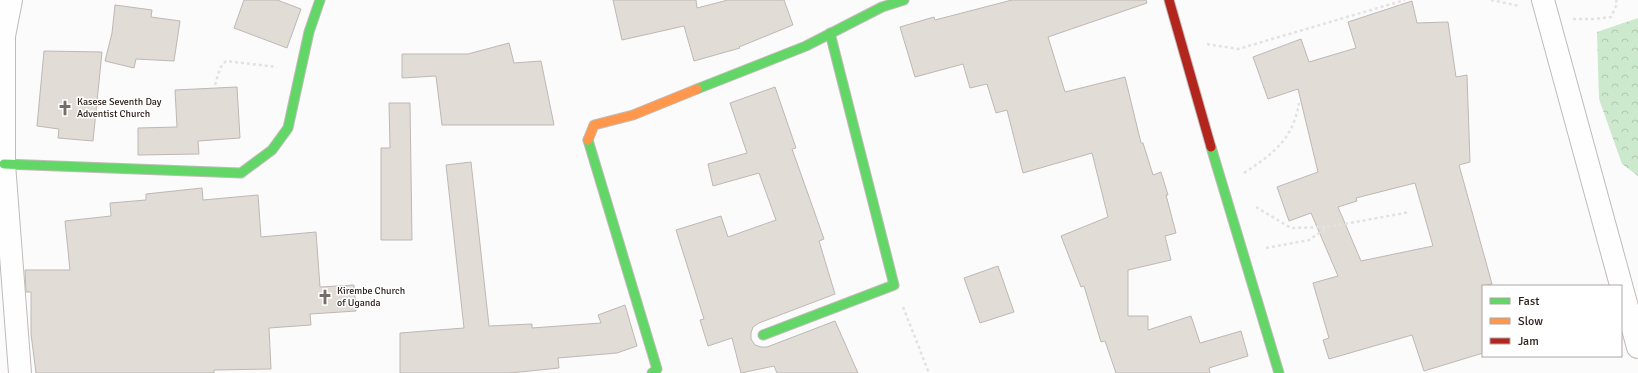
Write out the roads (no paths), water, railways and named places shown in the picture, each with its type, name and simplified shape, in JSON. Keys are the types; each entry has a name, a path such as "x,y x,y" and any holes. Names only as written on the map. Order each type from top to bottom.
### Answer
{"street":[{"path":"11,0 4,36 4,164 20,373"},
{"path":"4,164 241,173 272,150 288,128 309,32 320,0"},
{"path":"652,373 657,369 588,140 594,125 640,112 806,46 880,4 904,0"},
{"path":"1169,0 1225,187 1242,253 1279,373"},
{"path":"1543,0 1621,285"},
{"path":"763,335 894,285 830,33"},
{"path":"1622,289 1638,347"}],"place":[{"name":"Kasese Seventh Day Adventist Church","path":"65,108"},
{"name":"Kirembe Church of Uganda","path":"325,297"}]}
